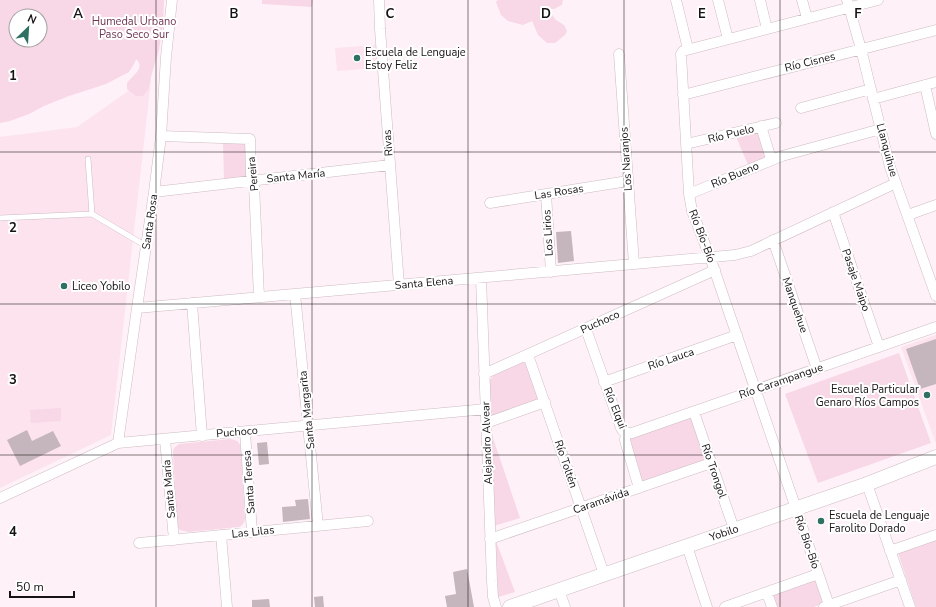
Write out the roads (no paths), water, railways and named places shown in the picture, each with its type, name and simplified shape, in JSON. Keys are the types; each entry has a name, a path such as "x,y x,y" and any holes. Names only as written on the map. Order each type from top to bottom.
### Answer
{"main road":[{"name":"Yobilo","path":"510,607 867,484 936,457"}],"street":[{"name":"Santa Rosa","path":"118,443 161,136 166,57 172,0"},
{"name":"Rivas","path":"380,0 380,29 399,285"},
{"path":"676,0 688,49 807,18 848,4 878,0"},
{"path":"718,0 728,39"},
{"path":"760,0 767,29"},
{"path":"802,0 807,18"},
{"name":"Llanquihue","path":"848,4 874,99 888,159 908,215 932,273 936,296"},
{"name":"Río Cisnes","path":"683,95 936,30"},
{"name":"Río Bío-Bío","path":"688,49 682,51 681,54 689,194 692,211 715,270 756,390 818,574 826,606"},
{"name":"Los Naranjos","path":"619,54 634,264"},
{"path":"874,99 936,82"},
{"path":"925,85 936,134"},
{"path":"801,108 871,89"},
{"name":"Río Puelo","path":"686,144 776,123"},
{"path":"761,126 771,159"},
{"name":"Río Bueno","path":"689,194 771,159 881,129"},
{"name":"Pereira","path":"161,136 250,139 251,174 255,192 259,297"},
{"name":"Santa María","path":"154,192 390,165"},
{"name":"Las Rosas","path":"490,203 628,181"},
{"path":"710,257 743,254 896,183"},
{"name":"Los Lirios","path":"546,194 551,272"},
{"path":"908,215 936,205"},
{"name":"Pasaje Maipo","path":"833,212 879,347"},
{"name":"Manquehue","path":"773,240 817,369"},
{"name":"Santa Elena","path":"137,308 710,257"},
{"name":"Puchoco","path":"484,374 715,270"},
{"name":"Alejandro Alvear","path":"481,278 490,539 493,595 496,607"},
{"name":"Santa Margarita","path":"295,294 318,526"},
{"path":"192,303 202,436"},
{"name":"Río Carampangue","path":"626,433 632,434 936,327"},
{"name":"Río Elqui","path":"586,329 621,428 626,433 625,440 639,488"},
{"name":"Río Lauca","path":"604,382 737,335"},
{"name":"Río Toltén","path":"528,355 604,574"},
{"path":"486,423 545,402"},
{"name":"Puchoco","path":"0,498 118,443 486,409"},
{"name":"Río Trongol","path":"694,412 734,529"},
{"name":"Santa Teresa","path":"245,432 252,532"},
{"name":"Santa María","path":"165,439 174,540"},
{"name":"Caramávida","path":"490,539 711,463"},
{"path":"867,484 910,607"},
{"name":"Las Lilas","path":"139,543 368,521"},
{"path":"221,535 227,607"},
{"path":"890,551 936,535"},
{"path":"687,546 707,607"},
{"path":"725,607 818,574"},
{"path":"826,606 900,580"},
{"path":"559,590 565,607"},
{"path":"767,593 772,607"}],"lane":[{"path":"88,159 92,214"},
{"path":"0,218 92,214 146,246"}],"place":[{"name":"Escuela de Lenguaje Estoy Feliz","path":"357,58"},
{"name":"Liceo Yobilo","path":"64,286"},
{"name":"Escuela Particular Genaro Ríos Campos","path":"927,395"},
{"name":"Escuela de Lenguaje Farolito Dorado","path":"821,521"}],"park label":[{"name":"Humedal Urbano Paso Seco Sur","path":"134,27"}]}
